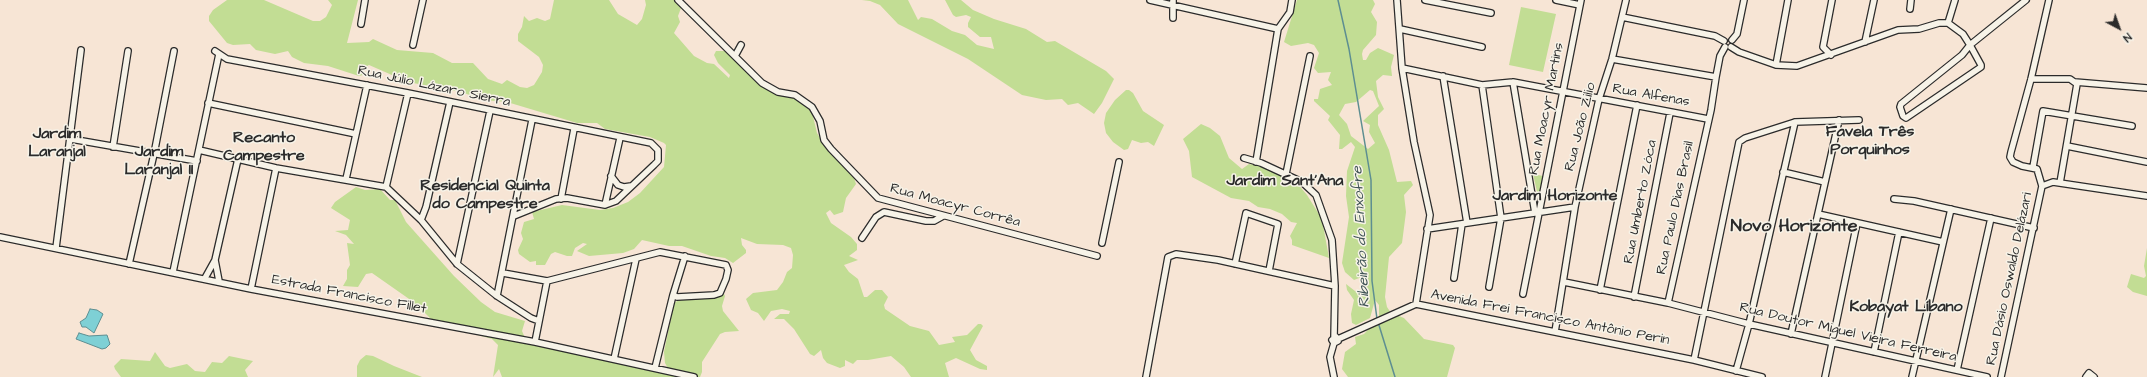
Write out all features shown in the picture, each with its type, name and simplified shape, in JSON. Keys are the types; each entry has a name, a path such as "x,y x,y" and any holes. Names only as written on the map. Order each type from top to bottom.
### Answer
{"street":[{"path":"361,24 365,0"},
{"path":"412,45 423,0"},
{"name":"Rua Moacyr Corrêa","path":"678,0 769,88 795,95 812,107 820,121 824,140 878,198 1097,256"},
{"path":"1150,0 1173,2 1278,29"},
{"path":"1256,162 1278,29 1290,12 1292,0"},
{"path":"1397,0 1402,68 1414,142 1430,215 1416,304"},
{"path":"1425,0 1491,13"},
{"path":"1556,0 1581,3"},
{"name":"Rua João Zilio","path":"1555,332 1575,208 1599,99 1612,59 1626,0"},
{"path":"1727,45 1728,38 1732,40 1737,34 1744,0"},
{"path":"1776,65 1788,0"},
{"path":"1831,55 1823,47 1832,0"},
{"path":"1865,42 1874,0"},
{"path":"1910,0 1910,9"},
{"path":"1948,22 1955,0"},
{"path":"1622,17 1715,36 1739,52 1776,65 1797,66 1898,30 1919,29 1948,22 1959,29 1970,45 1981,65 1980,69 1909,117 1905,117 1900,107 1901,104 1962,55 1970,45 2026,0"},
{"path":"2049,0 2031,79 2010,157 2013,162 2022,166 2037,168 2042,186 2053,182 2147,196"},
{"path":"1173,2 1173,18"},
{"name":"Rua Moacyr Martins","path":"1523,294 1537,213 1581,3"},
{"path":"1400,29 1482,47"},
{"path":"735,56 741,45"},
{"name":"Rua Paulo Dias Brasil","path":"1668,303 1708,119 1720,56 1727,45"},
{"path":"56,248 71,139 81,50"},
{"path":"113,147 128,51"},
{"path":"129,264 154,154 174,51"},
{"name":"Rua Júlio Lázaro Sierra","path":"208,104 217,52 227,59 408,93 574,129 651,143 658,150 658,161 635,184"},
{"path":"1286,174 1310,56"},
{"path":"1612,59 1716,77"},
{"name":"Rua Alfenas","path":"1402,68 1482,84 1513,82 1562,90 1599,99 1708,119"},
{"path":"1443,76 1465,224 1454,278"},
{"path":"2031,79 2070,79 2075,82 2147,88"},
{"path":"1513,82 1537,213"},
{"path":"2060,183 2078,88 2075,82"},
{"path":"1482,84 1501,218 1488,287"},
{"path":"346,180 367,85"},
{"path":"386,186 408,93"},
{"path":"421,220 426,207 450,102"},
{"path":"173,272 208,104 356,134"},
{"path":"1600,290 1637,105"},
{"path":"457,264 490,111"},
{"path":"2033,167 2043,111 2132,126"},
{"name":"Rua Umberto Zóca","path":"1634,297 1670,112"},
{"path":"497,296 503,273 532,120"},
{"path":"1791,334 1839,120"},
{"path":"1694,360 1739,142 1745,138 1795,122 1859,120"},
{"path":"1736,371 1749,324 1795,122"},
{"path":"561,199 574,129"},
{"path":"604,205 620,138"},
{"path":"71,139 197,161"},
{"path":"2067,146 2147,162"},
{"path":"199,150 276,168 386,186 421,220 457,264 497,296 531,318 539,321"},
{"path":"1244,158 1286,174 1302,182 1311,189 1323,209 1332,240 1335,286 1335,340 1330,356 1334,377"},
{"path":"205,278 215,260 238,159"},
{"path":"1102,243 1119,162"},
{"path":"251,289 276,168"},
{"path":"1783,172 1825,182"},
{"path":"611,176 614,181 621,186 630,187 635,184"},
{"path":"514,216 561,199 604,205 616,201 635,184"},
{"name":"Rua Dásio Oswaldo Delázari","path":"2002,377 2042,186"},
{"path":"1894,199 1914,200 2034,228"},
{"path":"1427,229 1575,208"},
{"path":"1912,377 1950,209"},
{"path":"862,238 876,217 884,212 926,221 934,221 943,216"},
{"path":"1235,264 1246,213 1278,224 1269,271"},
{"path":"1818,214 1943,242"},
{"path":"1957,370 1991,218"},
{"path":"1825,377 1831,342 1857,223"},
{"path":"1874,352 1899,232"},
{"name":"Estrada Francisco Fillet","path":"0,237 205,278 251,289 535,342 694,377"},
{"path":"503,273 547,281 636,259 654,252 685,256 726,265 728,270 726,280 720,293 714,295 684,297 673,295"},
{"path":"1146,377 1168,257 1176,254 1235,264 1335,286"},
{"path":"655,368 673,295 685,256"},
{"path":"614,359 636,259"},
{"path":"215,260 218,281"},
{"path":"535,342 547,281"},
{"name":"Rua Doutor Miguel Vieira Ferreira","path":"1564,282 1668,303 1791,334 1987,377"},
{"name":"Avenida Frei Francisco Antônio Perin","path":"1335,340 1416,304 1694,360 1762,377"},
{"path":"2086,377 2089,373 2094,377"}],"green space":[{"path":"227,0 264,0 313,21 320,21 326,17 332,5 328,0 358,0 347,43 369,42 373,39 397,50 433,53 452,63 473,63 488,79 502,84 507,80 520,87 527,88 534,85 542,72 543,65 539,57 518,41 518,34 522,27 524,16 529,21 537,18 545,21 550,19 554,0 609,0 618,14 637,25 642,19 646,5 645,0 678,0 681,8 678,16 680,22 674,33 694,56 707,63 714,64 729,78 730,75 718,63 714,55 716,51 727,51 758,81 776,91 788,90 799,93 811,108 817,133 823,143 853,175 856,184 846,198 843,212 834,215 830,210 826,213 831,223 851,237 857,244 857,250 849,256 858,260 844,265 849,272 858,279 864,297 867,297 875,290 882,290 888,297 884,305 885,309 910,326 929,331 939,345 955,342 952,337 967,335 978,324 981,324 983,326 970,350 976,360 987,366 987,370 980,369 956,358 945,363 949,377 911,377 904,367 891,356 868,360 857,360 853,364 845,360 845,366 840,368 827,363 823,358 821,350 814,356 810,354 794,329 784,319 774,319 780,314 789,314 790,311 782,309 771,311 764,321 758,313 751,310 746,299 753,293 777,290 783,282 787,272 792,268 793,255 791,248 783,245 757,244 741,238 742,245 746,250 746,253 733,263 725,258 711,256 682,246 669,246 642,240 634,249 623,253 589,256 577,251 587,244 583,243 575,248 572,256 555,252 551,254 545,265 536,265 536,261 530,262 519,254 518,250 523,239 521,233 524,222 534,219 532,212 562,205 600,210 613,208 628,202 640,193 664,167 666,145 650,137 605,129 597,123 577,123 507,102 484,100 461,92 408,82 369,65 363,68 363,75 359,76 328,66 304,63 292,57 288,51 275,54 256,50 250,44 233,45 227,43 209,21 209,16 213,10"},
{"path":"862,0 908,0 918,20 921,17 932,19 952,31 965,35 977,45 994,49 991,37 980,37 968,27 971,17 966,15 956,17 953,15 945,0 961,0 973,10 994,19 1026,29 1047,42 1055,41 1106,71 1114,79 1102,103 1094,114 1078,103 1068,105 1062,99 1046,100 1022,95 968,59 898,24 880,5"},
{"path":"1297,0 1373,0 1375,4 1371,12 1377,22 1376,35 1363,50 1363,60 1366,60 1370,53 1378,48 1394,55 1391,67 1392,76 1383,75 1376,81 1378,97 1384,109 1378,115 1378,125 1389,150 1397,182 1411,181 1413,185 1404,195 1406,212 1402,243 1389,257 1385,297 1387,307 1391,313 1404,318 1424,339 1453,345 1455,348 1447,377 1348,377 1342,369 1345,352 1356,344 1355,337 1364,334 1379,318 1379,305 1375,300 1370,318 1356,325 1352,323 1351,314 1354,300 1347,290 1346,284 1355,291 1359,292 1364,286 1365,280 1362,277 1354,280 1345,272 1342,263 1349,217 1346,196 1347,171 1355,147 1351,142 1342,149 1339,149 1340,135 1328,120 1330,116 1314,101 1314,99 1318,99 1320,89 1332,85 1328,80 1331,72 1318,73 1314,68 1319,53 1314,45 1308,43 1291,46 1284,42","holes":["1370,90 1373,91 1379,106 1363,121 1370,125 1369,132 1375,143 1368,149 1351,136 1347,124 1339,115 1345,104 1356,102"]},
{"path":"1521,7 1556,14 1543,72 1509,65"},
{"path":"1126,90 1133,93 1143,111 1164,125 1154,146 1148,142 1141,143 1132,140 1128,149 1124,150 1113,142 1106,133 1104,123 1106,113 1115,100"},
{"path":"1201,124 1210,128 1220,136 1229,158 1242,169 1249,164 1263,166 1297,183 1307,195 1322,219 1329,258 1292,245 1290,236 1297,223 1291,222 1282,214 1270,209 1258,207 1249,201 1231,198 1192,177 1189,151 1183,139"},
{"path":"1533,174 1543,176 1540,196 1538,196"},
{"path":"356,187 365,190 380,189 390,200 395,200 406,222 454,276 481,302 495,312 525,321 522,331 525,338 534,338 583,356 669,370 665,363 664,352 674,303 679,300 723,292 725,296 722,306 723,311 739,331 720,334 702,362 702,372 700,377 502,377 499,369 493,377 498,345 492,339 435,323 420,308 417,308 412,301 372,273 366,274 358,287 343,286 347,279 347,270 350,265 347,243 354,244 346,235 335,231 348,230 350,220 331,208 335,202"},
{"path":"2147,248 2147,296 2133,292 2127,287 2131,274 2144,278 2146,276 2144,266"},
{"path":"155,352 165,366 170,368 187,364 195,371 205,372 212,362 222,363 229,356 253,361 245,370 248,377 121,377 115,369 114,366 121,359 150,361"},
{"path":"366,355 373,356 422,377 357,377 357,366 360,360"}],"water":[{"path":"90,309 97,310 103,314 94,333 86,327 82,327 80,322 86,318"},
{"path":"79,333 89,336 107,335 110,344 106,348 102,349 76,339"}],"waterway":[{"name":"Ribeirão do Enxofre","path":"1338,0 1349,49 1371,180 1372,281 1377,319"},
{"name":"Ribeirão do Enxofre","path":"1378,322 1395,377"}],"district":[{"name":"Favela Três Porquinhos","path":"1870,142"},
{"name":"Jardim Laranjal","path":"57,144"},
{"name":"Recanto Campestre","path":"264,148"},
{"name":"Jardim Laranjal II","path":"159,162"},
{"name":"Jardim Sant'Ana","path":"1285,182"},
{"name":"Residencial Quinta do Campestre","path":"485,196"},
{"name":"Jardim Horizonte","path":"1555,197"},
{"name":"Novo Horizonte","path":"1794,227"},
{"name":"Kobayat Líbano","path":"1906,308"}]}
